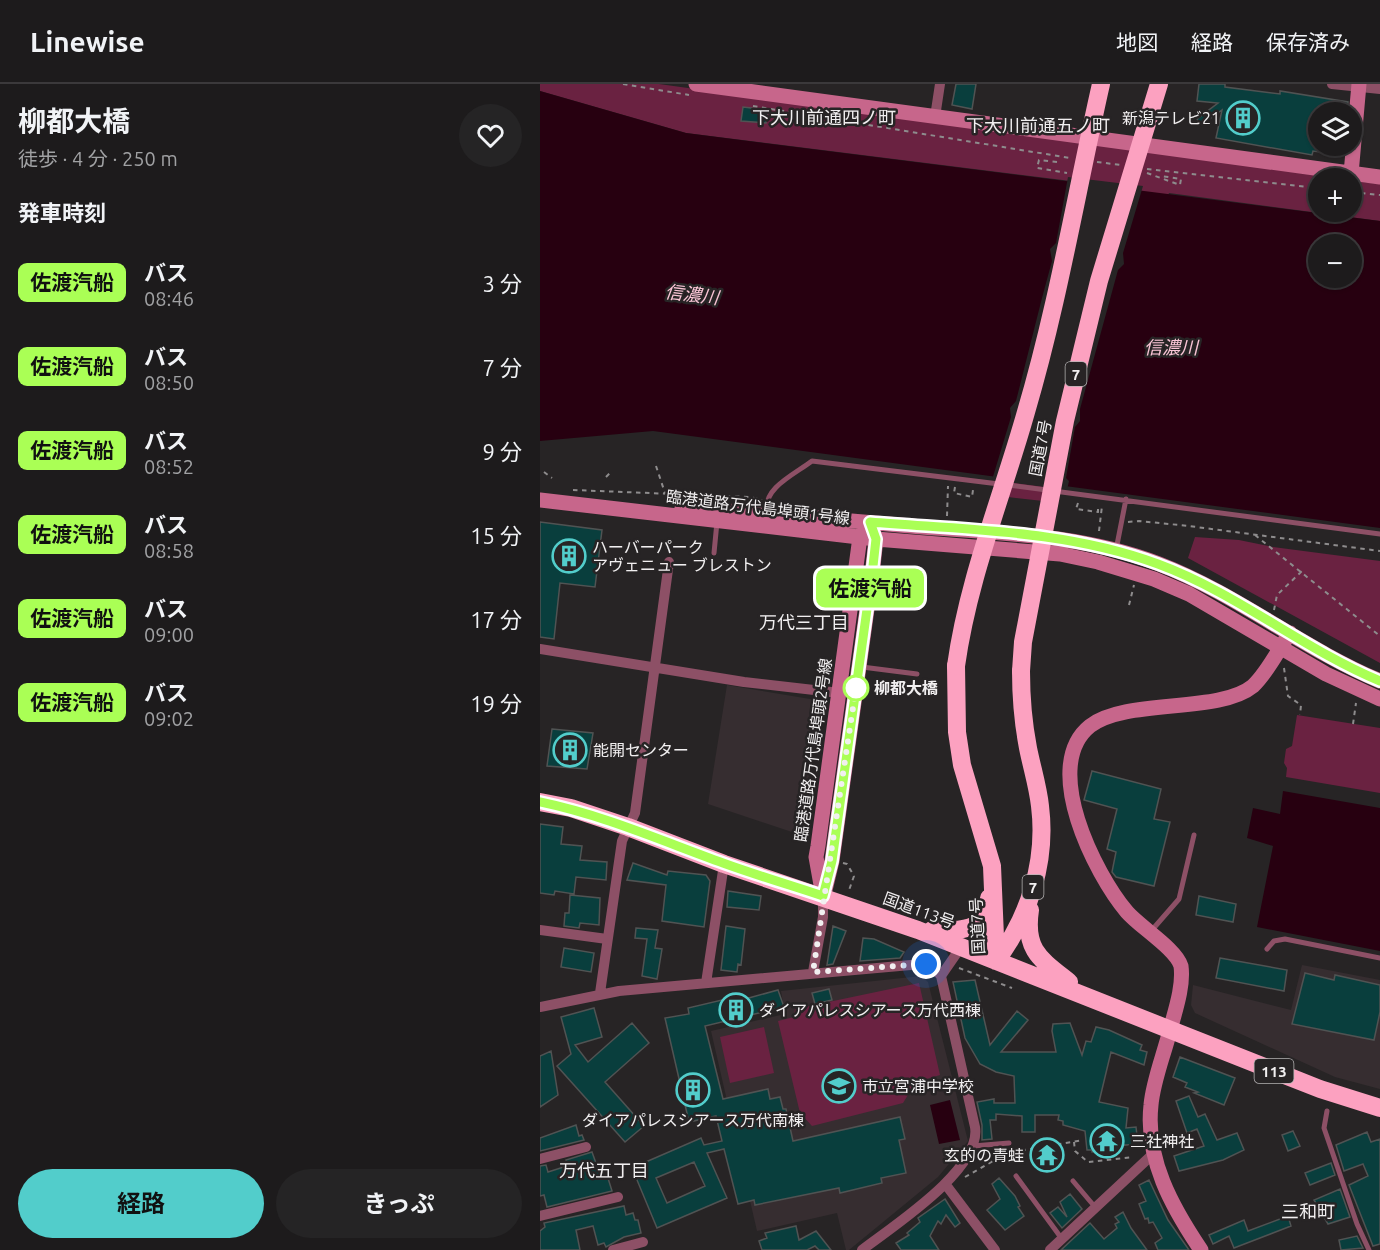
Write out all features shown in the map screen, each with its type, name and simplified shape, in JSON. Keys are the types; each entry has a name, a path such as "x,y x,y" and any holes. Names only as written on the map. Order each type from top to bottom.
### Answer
{"highway":[{"name":"国道7号","path":"996,961 992,866 962,765 957,732 956,666 966,607 1027,412 1055,301 1101,84"},
{"name":"国道7号","path":"996,961 1019,923 1038,870 1042,848 1040,804 1022,714 1023,642 1065,421 1100,281 1159,84"},
{"name":"国道113号","path":"540,802 571,808 628,827 724,864 918,930 1171,1028 1320,1089 1380,1108"},
{"path":"918,930 959,931 974,928 980,923 989,900 987,882 992,866"},
{"path":"1038,870 1029,921 1030,945 1041,960 1084,995"}],"street":[{"path":"935,117 940,84"},
{"path":"1332,84 1359,85 1380,89"},
{"path":"1352,168 1359,85"},
{"path":"695,90 716,86 1308,168"},
{"path":"1362,175 1380,177"},
{"name":"臨港道路万代島埠頭1号線","path":"540,500 876,539 1060,554 1114,566 1189,594 1326,674 1380,699"},
{"name":"臨港道路万代島埠頭1号線","path":"639,510 767,507 870,522 1071,540 1116,551 1181,573 1338,662 1380,681"},
{"name":"臨港道路万代島埠頭2号線","path":"823,896 816,857 860,537 870,522"},
{"name":"臨港道路万代島埠頭2号線","path":"823,896 832,861 876,539 870,522"},
{"path":"600,993 622,841 635,813 669,562"},
{"path":"1202,1250 1148,1158 1151,1104 1171,1028 1181,966 1172,952 1150,934 1109,889 1086,842 1069,776 1073,748 1090,726 1108,717 1243,692 1260,677 1290,633"},
{"path":"540,649 654,669 840,693"},
{"path":"706,983 724,864"},
{"path":"813,972 823,917 823,896"},
{"path":"540,930 607,939"},
{"path":"941,976 947,964 962,947"},
{"path":"540,1007 600,993 813,972 926,964 937,969 941,976 976,1139 946,1185 862,1250"},
{"path":"540,1159 586,1147"},
{"path":"1050,1250 1148,1158"},
{"path":"946,1185 995,1250"},
{"path":"540,1216 618,1197"},
{"path":"613,1250 643,1242"}],"lane":[{"path":"767,507 770,493 812,461 1126,499 1380,534"},
{"path":"1116,551 1126,499"},
{"path":"714,553 717,522"},
{"path":"859,667 917,674"},
{"path":"1150,934 1179,899 1194,835"},
{"path":"1267,948 1274,941 1285,939 1380,958"},
{"path":"1327,1111 1324,1128 1357,1224 1369,1250"},
{"path":"973,1146 1009,1143"},
{"path":"1016,1176 1062,1239"},
{"path":"1073,1180 1095,1207"}],"path":[{"path":"623,84 695,90"},
{"path":"752,106 1080,160"},
{"path":"1057,162 1038,160 1037,168 1072,174"},
{"path":"1092,161 1127,166"},
{"path":"1139,168 1308,187"},
{"path":"1144,172 1180,185 1181,179 1161,176"},
{"path":"1362,193 1380,195"},
{"path":"656,466 665,493"},
{"path":"606,477 612,471"},
{"path":"544,472 552,478"},
{"path":"947,516 948,485"},
{"path":"955,486 954,493 972,497 974,490"},
{"path":"967,487 978,489"},
{"path":"563,490 750,496 767,507"},
{"path":"1070,500 1080,502"},
{"path":"1077,503 1088,504 1099,505 1098,512 1076,509 1077,503"},
{"path":"1095,506 1104,507 1099,531"},
{"path":"1122,523 1139,521 1380,551"},
{"path":"1255,535 1380,636"},
{"path":"1274,610 1277,595 1302,571"},
{"path":"1129,605 1134,585"},
{"path":"1284,667 1288,696 1301,705 1300,715"},
{"path":"1353,724 1356,701"},
{"path":"947,964 1012,988"},
{"path":"946,1185 953,1184 1007,1153 1083,1140"},
{"path":"1074,1141 1075,1151 1088,1162 1130,1157 1148,1158"}],"shaded area":[{"path":"540,84 659,84 1308,174 1308,211 1169,193 1043,501 1008,497 1087,183 686,133 540,91"},
{"path":"1362,182 1380,184 1380,221 1362,219"},
{"path":"1195,537 1239,540 1273,547 1380,561 1380,663 1188,558"},
{"path":"727,685 822,701 801,835 708,804"},
{"path":"1297,715 1380,728 1380,793 1286,777 1287,768 1284,763 1286,749 1292,746"},
{"path":"1302,965 1380,980 1380,1089 1335,1077 1195,1013 1191,1005 1193,985 1291,1010"},
{"name":"市立宮浦中学校","path":"921,976 928,982 968,1141 938,1177 849,1250 846,1250 837,1213 757,1231 711,1031 785,1014 781,991"},
{"path":"919,983 940,1075 916,1082 903,1103 812,1126 800,1113 778,1021 794,1017 795,1009"},
{"path":"764,1027 774,1073 730,1083 720,1037"}],"water":[{"name":"信濃川","path":"540,91 686,133 1308,212 1308,222 1362,222 1362,219 1380,221 1380,528 653,431 540,441"},
{"path":"1283,791 1380,808 1380,951 1257,927 1273,846 1247,838 1253,808 1280,814"},
{"path":"950,1100 960,1140 939,1144 930,1105"}],"pier":[{"name":"柳都大橋","path":"1068,177 1143,186 1123,253 1124,264 1118,270 1080,409 1080,421 1075,427 1066,478 1069,481 1067,490 992,480 1011,417 1010,408 1016,401 1052,261 1050,249 1056,243"}],"building":[{"path":"956,84 976,84 972,109 952,105"},
{"path":"1199,84 1225,84 1225,87 1280,94 1280,91 1348,102 1308,102 1308,154 1216,138 1222,110 1201,125 1197,119 1218,103 1197,101"},
{"path":"743,107 768,110 766,123 741,121"},
{"name":"ハーバーパーク アヴェニュー ブレストン","path":"540,522 602,530 595,587 560,583 554,639 540,637"},
{"name":"能開センター","path":"552,729 593,733 587,769 547,766"},
{"path":"1092,771 1161,789 1154,819 1170,822 1154,886 1116,877 1112,872 1116,852 1107,849 1117,809 1084,800"},
{"path":"540,824 563,827 561,844 582,846 580,860 607,862 606,880 576,877 574,894 555,891 554,895 540,893"},
{"path":"633,863 667,875 668,871 706,875 710,881 704,927 662,921 666,885 627,880"},
{"path":"728,891 761,896 759,910 727,907"},
{"path":"570,895 600,898 599,925 580,923 579,928 564,926 565,913 569,913"},
{"path":"1199,896 1236,904 1233,922 1196,915"},
{"path":"726,926 745,929 741,965 738,964 737,972 721,970"},
{"path":"833,926 846,931 833,964 827,965"},
{"path":"636,928 658,930 655,948 662,949 657,979 642,976 647,939 635,938"},
{"path":"863,938 874,939 904,952 900,958 860,961"},
{"path":"564,948 594,953 591,972 561,967"},
{"path":"1220,958 1287,970 1284,991 1216,978"},
{"path":"1305,973 1334,980 1335,975 1380,985 1380,1012 1374,1040 1292,1024"},
{"path":"975,980 990,1045 1017,1011 1028,1020 1001,1052 1056,1052 1053,1024 1070,1023 1082,1055 1086,1041 1091,1042 1096,1027 1109,1030 1142,1045 1140,1050 1147,1052 1144,1065 1111,1052 1099,1102 1128,1108 1126,1128 1136,1127 1138,1144 1114,1146 1115,1150 1092,1152 1092,1150 1087,1150 1085,1131 1063,1125 1063,1121 1058,1120 1059,1115 1035,1115 1035,1132 1022,1132 1022,1116 996,1114 996,1120 990,1120 992,1139 982,1140 982,1125 977,1102 994,1099 994,1103 1015,1103 1014,1076 996,1072 980,1064 965,1038 953,982"},
{"path":"829,989 832,1000 815,1004 812,993"},
{"path":"778,990 784,1007 705,1026 723,1099 768,1089 770,1099 780,1097 783,1109 786,1109 793,1141 900,1117 905,1139 899,1140 906,1173 881,1178 882,1183 840,1193 839,1188 755,1205 754,1200 738,1204 724,1149 707,1153 727,1198 657,1228 632,1168 701,1138 704,1145 722,1141 716,1116 689,1122 665,1018 689,1014 688,1008 743,995 745,999","holes":["694,1162 705,1186 667,1203 656,1178"]},
{"path":"594,1008 602,1037 575,1045 588,1062 632,1023 649,1043 605,1082 644,1126 625,1142 557,1066 571,1054 561,1017"},
{"path":"551,1051 558,1095 540,1107 540,1056"},
{"path":"1180,1057 1235,1078 1224,1105 1194,1093 1198,1092 1185,1087 1187,1083 1173,1077"},
{"path":"1189,1096 1198,1117 1205,1114 1217,1140 1237,1133 1244,1150 1223,1160 1179,1171 1174,1156 1204,1146 1197,1129 1187,1133 1176,1101"},
{"path":"576,1125 579,1136 582,1135 584,1140 540,1151 540,1138"},
{"path":"1293,1131 1300,1146 1288,1151 1282,1135"},
{"path":"1367,1132 1371,1142 1380,1139 1380,1244 1373,1246 1349,1185 1368,1176 1363,1164 1344,1171 1336,1145"},
{"path":"592,1152 601,1177 607,1175 612,1191 547,1207 544,1195 540,1196 540,1166 546,1165 548,1172 567,1166 566,1160"},
{"path":"1331,1163 1335,1175 1310,1185 1305,1173"},
{"path":"999,1178 1015,1196 1024,1216 1005,1230 987,1210 1000,1199 992,1184"},
{"path":"1149,1180 1168,1220 1189,1250 1158,1250 1155,1243 1162,1238 1153,1222 1149,1223 1148,1218 1145,1219 1139,1204 1146,1201 1139,1185"},
{"path":"1340,1189 1350,1217 1328,1224 1314,1200"},
{"path":"1070,1194 1082,1209 1062,1228 1050,1213 1058,1207 1067,1217 1060,1202"},
{"path":"945,1199 960,1223 955,1227 946,1215 941,1224 938,1221 930,1236 939,1250 901,1250 896,1243 909,1235 907,1233 920,1222 918,1218"},
{"path":"624,1206 626,1215 633,1213 635,1220 638,1220 641,1233 624,1237 606,1247 604,1243 598,1245 593,1226 576,1230 580,1250 540,1250 540,1231 545,1227 544,1223"},
{"path":"1123,1212 1147,1250 1061,1250 1090,1223 1104,1239 1117,1228 1115,1224 1119,1222 1115,1217"},
{"path":"1288,1216 1291,1226 1234,1248 1229,1236 1213,1244 1209,1235 1244,1220 1248,1231"},
{"path":"796,1226 799,1240 816,1231 831,1250 819,1250 815,1246 807,1250 762,1250 759,1241 767,1238 765,1233"},
{"path":"1357,1236 1363,1248 1341,1250 1339,1240"}],"bus line":[{"name":"佐渡汽船","path":"540,802 571,808 724,864 823,896 832,861 873,566 876,539 870,522 1071,540 1157,563 1203,584 1338,662 1380,681"}],"place":[{"name":"新潟テレビ21","path":"1243,118"},
{"name":"ハーバーパーク アヴェニュー ブレストン","path":"569,556"},
{"name":"柳都大橋","path":"856,688"},
{"name":"能開センター","path":"570,750"},
{"name":"ダイアパレスシアース万代西棟","path":"736,1010"},
{"name":"市立宮浦中学校","path":"839,1086"},
{"name":"ダイアパレスシアース万代南棟","path":"693,1090"},
{"name":"三社神社","path":"1107,1141"},
{"name":"玄的の青蛙","path":"1047,1155"}],"district":[{"name":"下大川前通四ノ町","path":"824,117"},
{"name":"下大川前通五ノ町","path":"1038,125"},
{"name":"万代三丁目","path":"804,622"},
{"name":"万代五丁目","path":"604,1170"},
{"name":"三和町","path":"1308,1211"}],"route":[{"path":"856,688 832,861 823,896 823,917 813,972 926,964"}]}
